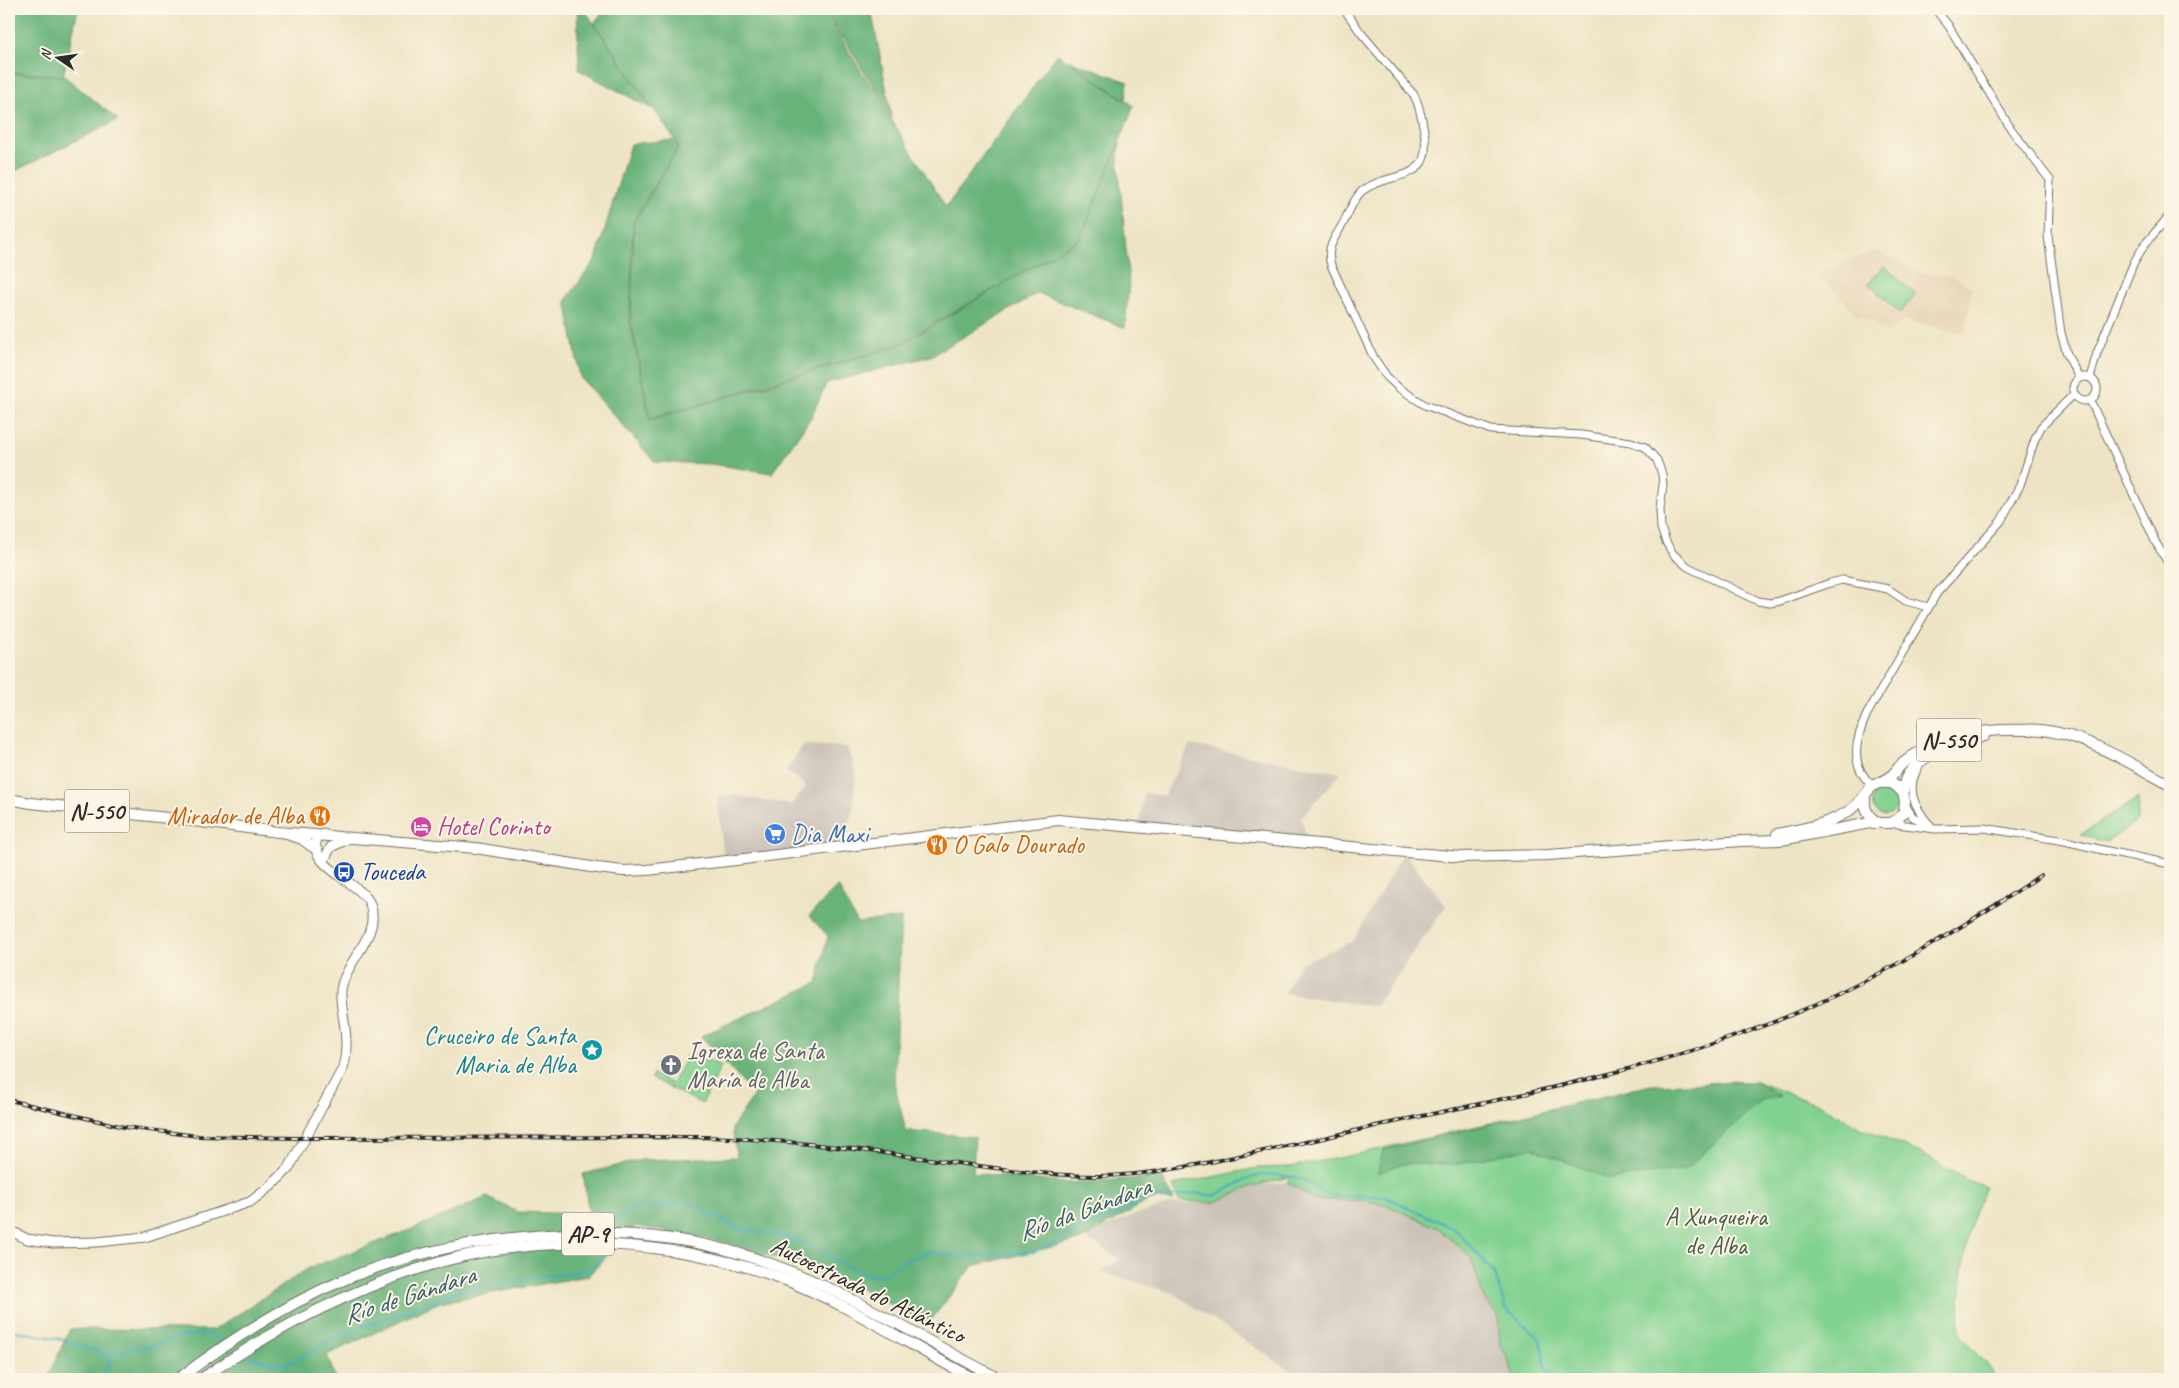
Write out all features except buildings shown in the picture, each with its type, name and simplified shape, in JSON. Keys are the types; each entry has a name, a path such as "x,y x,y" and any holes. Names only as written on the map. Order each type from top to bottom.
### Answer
{"highway":[{"name":"N-550","path":"1741,841 1805,829 1852,809 1876,785 1891,777 1902,763 1923,750 1961,735 1983,730 2030,730 2061,734 2082,740 2111,752 2170,785"},
{"name":"N-550","path":"1905,805 1903,793 1905,779 1912,769 1922,761 1948,747 1984,736 2030,730"},
{"name":"N-550","path":"1876,785 1891,783 1903,793"},
{"path":"1865,797 1865,807 1868,814 1873,820 1886,823 1899,818 1905,805"},
{"name":"N-550","path":"9,799 64,807 281,830 476,848 597,868 623,870 647,870 1058,820 1476,857 1548,855 1741,841 1780,840 1870,823 1886,823"},
{"name":"N-550","path":"281,830 318,836 351,836"},
{"name":"Autoestrada do Atlántico","path":"178,1379 239,1336 292,1306 347,1279 404,1258 465,1245 557,1234 620,1235 684,1241 745,1255 804,1276 1000,1379"},
{"name":"Autoestrada do Atlántico","path":"200,1379 305,1316 387,1279 446,1260 503,1250 585,1244 646,1247 695,1255 742,1266 778,1278 856,1313 974,1379"}],"main road":[{"path":"281,830 300,839 322,854"},
{"path":"9,1230 27,1239 53,1243 97,1242 145,1237 169,1230 206,1215 244,1204 261,1194 280,1177 299,1152 343,1068 346,1055 346,1032 341,996 342,984 368,936 372,922 369,900 362,892 340,877 325,863 316,843 318,836"},
{"path":"322,854 338,842 351,836"}],"street":[{"path":"1344,9 1414,95 1419,106 1427,146 1423,162 1413,170 1367,188 1358,195 1328,252 1331,265 1374,358 1393,384 1425,405 1491,430 1581,435 1631,442 1645,447 1657,460 1662,474 1661,528 1673,554 1688,567 1758,601 1770,603 1780,601 1842,580 1888,589 1906,601 1928,607"},
{"path":"1935,9 1948,25 2011,129 2050,180 2048,236 2061,333 2067,354 2079,378"},
{"path":"2090,378 2097,353 2134,262 2145,244 2170,215"},
{"path":"2079,378 2090,378"},
{"path":"2079,378 2073,387 2074,394 2079,399 2090,400"},
{"path":"2090,378 2097,388 2095,395 2090,400"},
{"path":"1876,785 1863,778 1858,765 1857,742 1867,714 1928,607 1946,581 2001,521 2020,485 2035,439 2041,427 2074,394"},
{"path":"2090,400 2156,543 2170,566"},
{"path":"1922,761 1915,772 1911,786 1912,800 1920,814 1930,825"},
{"path":"1905,805 1913,816 1930,825 1943,828"},
{"path":"1886,823 1943,828 1984,828 2065,841 2170,864"}],"shaded area":[{"path":"1873,251 1883,254 1916,272 1953,276 1972,288 1965,334 1904,320 1888,334 1873,321 1857,317 1838,293 1817,275"},
{"path":"803,745 847,747 856,773 853,809 841,846 724,861 717,796 729,795 792,805 806,786 786,771"},
{"path":"1190,745 1341,773 1301,818 1309,843 1139,827 1144,793 1164,796"},
{"path":"1404,852 1446,906 1375,1007 1284,993 1300,964 1353,941"},
{"path":"1287,1182 1315,1200 1365,1200 1389,1206 1438,1228 1471,1257 1484,1299 1521,1342 1538,1379 1303,1379 1173,1293 1101,1272 1120,1259 1084,1237 1131,1216 1172,1204 1213,1203 1253,1186"}],"green space":[{"path":"9,9 78,9 63,76 9,72"},
{"path":"577,9 584,9 652,109 579,70"},
{"path":"605,9 825,9 851,55 946,207 1057,54 1134,106 1080,239 897,345 650,419 631,321 634,222 679,146 594,23"},
{"path":"826,9 871,9 892,118"},
{"path":"1069,61 1128,82 1126,100"},
{"path":"9,73 64,76 118,120 9,174"},
{"path":"673,140 678,146 633,222 630,321 650,420 898,346 1080,239 1120,143 1118,160 1129,282 1125,328 1038,293 931,356 827,383 810,419 772,473 711,464 655,462 580,377 566,300 596,259 630,144"},
{"path":"1884,266 1916,295 1900,313 1868,284"},
{"path":"1885,789 1894,793 1898,802 1894,811 1885,815 1876,811 1872,802 1876,793"},
{"path":"2138,798 2137,821 2107,842 2080,835"},
{"path":"838,886 857,923 901,918 894,1082 906,1131 975,1137 973,1173 1066,1183 1162,1177 1174,1201 1153,1198 1081,1240 973,1266 928,1324 840,1278 724,1242 636,1226 588,1276 440,1302 327,1355 336,1379 47,1379 70,1329 214,1330 309,1268 415,1228 487,1197 518,1212 589,1214 583,1174 641,1160 737,1157 732,1128 754,1095 701,1036 817,983 828,936 809,916"},
{"path":"690,1052 721,1066 702,1104 651,1078 653,1074 672,1084"},
{"name":"A Xunqueira de Alba","path":"1732,1081 1760,1083 1825,1107 1860,1128 1920,1153 1967,1180 1985,1187 1973,1216 1968,1242 1960,1294 1960,1325 1964,1339 1999,1379 1515,1379 1500,1344 1498,1315 1484,1299 1471,1257 1438,1228 1389,1206 1365,1200 1315,1200 1287,1182 1290,1177 1253,1186 1213,1203 1179,1201 1173,1185 1257,1168 1290,1167 1354,1155 1635,1089"},
{"path":"1757,1082 1780,1096 1762,1100 1686,1169 1610,1179 1531,1148 1458,1164 1401,1164 1378,1173 1383,1150 1651,1085"}],"waterway":[{"name":"Río da Gándara","path":"612,1226 614,1219 634,1210 689,1202 740,1230 779,1235 806,1243 849,1267 870,1276 887,1274 906,1260 930,1252 963,1257 1034,1252 1143,1201 1195,1193 1214,1196 1246,1179 1268,1174 1300,1178 1330,1196 1360,1195 1386,1197 1455,1229 1495,1274 1505,1308 1540,1339 1546,1369 1554,1379"},
{"name":"Río de Gándara","path":"249,1357 275,1364 287,1364 305,1356 329,1340 457,1292 515,1281 586,1271 597,1262 602,1252"},
{"name":"Río de Gándara","path":"9,1330 60,1339 106,1354 146,1347 185,1336 211,1334 221,1340"},
{"path":"99,1379 108,1366 110,1353"}],"railway":[{"path":"9,1100 124,1127 198,1136 296,1138 732,1138 840,1147 1030,1172 1095,1176 1134,1174 1172,1169 1294,1145 1522,1095 1623,1070 1722,1041 1807,1008 1876,975 1943,938 2041,875"}],"place":[{"name":"Mirador de Alba","path":"320,816"},
{"name":"Hotel Corinto","path":"421,827"},
{"name":"Dia Maxi","path":"775,834"},
{"name":"O Galo Dourado","path":"937,845"},
{"name":"Touceda","path":"344,872"},
{"name":"Cruceiro de Santa Maria de Alba","path":"592,1050"},
{"name":"Igrexa de Santa María de Alba","path":"671,1065"}]}
